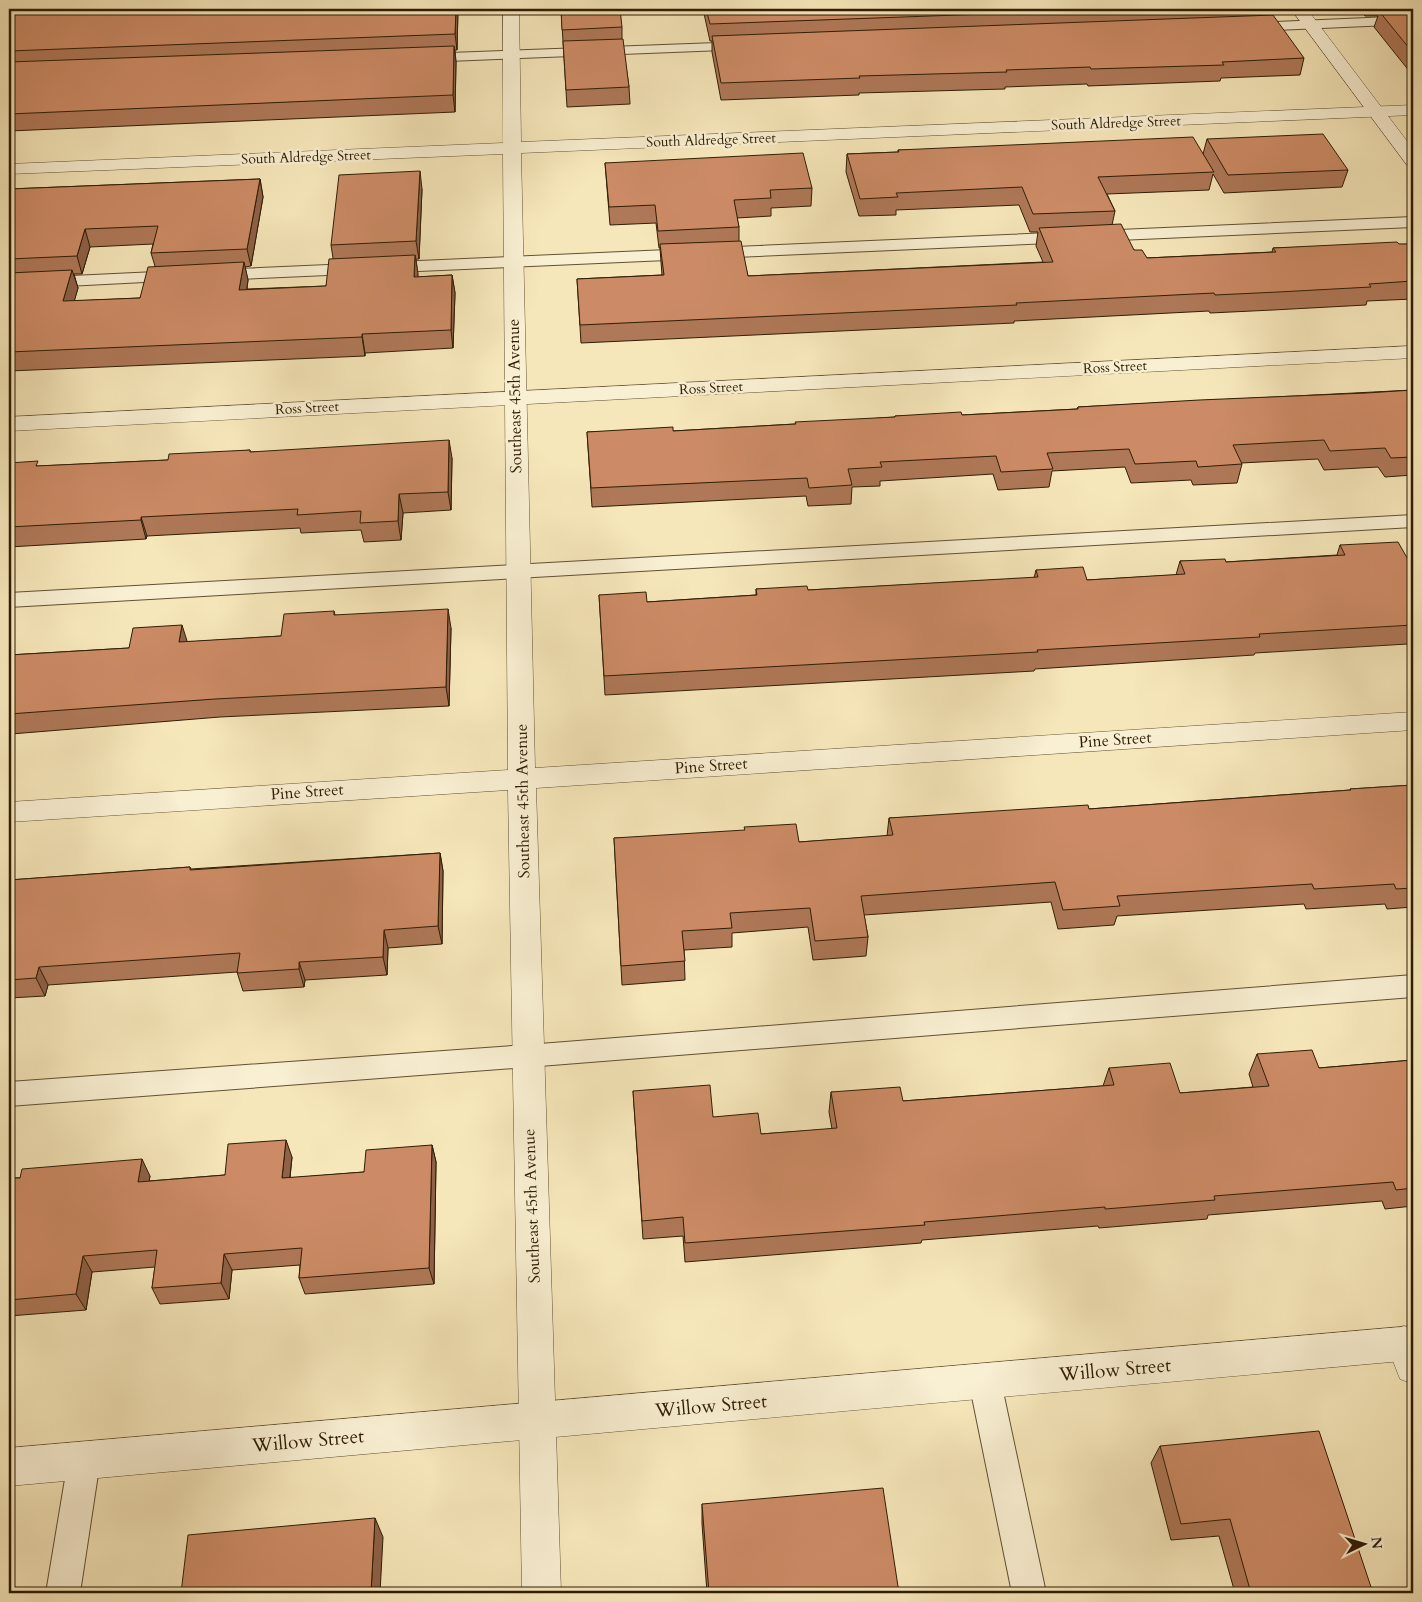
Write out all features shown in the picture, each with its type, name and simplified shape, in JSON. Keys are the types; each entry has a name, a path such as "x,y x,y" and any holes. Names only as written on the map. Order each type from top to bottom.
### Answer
{"street":[{"name":"Southeast 45th Avenue","path":"511,9 514,397 527,1056 542,1593"},
{"path":"1299,9 1413,161"},
{"name":"South Aldredge Street","path":"9,169 1413,110"},
{"name":"Ross Street","path":"9,424 1413,352"},
{"name":"Pine Street","path":"9,812 1413,721"},
{"name":"Willow Street","path":"9,1467 985,1382 1410,1351"}],"lane":[{"path":"1232,27 1413,20"},
{"path":"412,58 758,45"},
{"path":"9,284 1413,222"},
{"path":"9,600 1413,521"},
{"path":"9,1094 527,1056 1413,986"},
{"path":"985,1382 1029,1593"},
{"path":"63,1593 84,1461"}],"building":[{"path":"9,9 456,9 455,34 9,51"},
{"path":"561,9 620,9 622,27 562,30"},
{"path":"706,9 1124,9 710,24"},
{"path":"1413,10 1413,53 1379,11"},
{"path":"1273,15 1304,58 1222,62 1224,65 1006,70 1007,72 859,76 860,78 721,83 712,36"},
{"path":"623,39 629,87 566,90 563,41"},
{"path":"454,46 453,95 9,114 9,62"},
{"path":"1323,134 1348,170 1228,175 1207,139"},
{"path":"1193,137 1214,172 1098,177 1115,211 1033,214 1022,187 896,193 898,197 860,199 847,154 899,152 898,150"},
{"path":"803,153 812,188 770,190 771,198 734,200 739,227 658,231 655,205 609,207 605,163"},
{"path":"420,171 416,241 331,245 339,175"},
{"path":"260,179 247,249 151,253 158,226 85,229 77,256 9,259 9,189"},
{"path":"1121,224 1134,250 1142,250 1147,258 1276,252 1273,248 1397,242 1399,244 1413,244 1413,281 1369,284 1371,287 1278,292 1215,295 1214,293 1016,303 1017,305 580,325 577,279 664,275 660,244 741,241 748,276 1053,262 1039,228"},
{"path":"415,255 414,277 452,275 451,330 362,334 362,337 9,352 9,273 72,270 63,301 140,298 148,267 244,262 239,290 326,286 329,259"},
{"path":"1413,390 1413,457 1391,458 1385,448 1330,451 1324,440 1233,445 1242,464 1198,467 1196,461 1135,464 1129,449 1047,453 1053,469 1001,472 996,456 880,462 882,467 848,469 852,485 809,488 807,478 591,488 587,432 673,427 673,431 961,412 962,415 1199,400"},
{"path":"449,440 448,492 399,494 398,521 360,523 361,511 297,515 298,509 141,517 141,520 9,527 9,463 38,461 36,466 168,460 169,454 250,450 250,452"},
{"path":"1398,542 1410,563 1413,563 1413,625 1259,634 1260,637 1037,650 1038,652 604,676 599,595 646,592 647,602 757,595 756,589 807,586 808,590 1038,577 1036,570 1083,567 1087,580 1185,574 1180,561 1225,559 1226,562 1345,555 1340,545"},
{"path":"448,609 446,687 215,699 9,714 9,655 129,648 133,628 182,625 179,642 281,636 284,614 334,611 334,615"},
{"path":"1413,785 1413,888 1396,889 1394,884 1314,889 1312,884 1117,896 1120,906 1063,910 1055,882 861,896 868,937 815,941 810,908 730,913 732,928 682,931 685,961 621,966 614,838 745,830 744,827 796,824 799,842 893,835 889,818 1088,805 1089,809"},
{"path":"440,853 438,926 384,930 383,957 299,962 299,969 237,973 240,953 39,967 36,978 9,980 9,880 190,867 190,870"},
{"path":"1312,1050 1319,1068 1413,1060 1413,1188 1396,1190 1393,1182 1214,1196 1215,1200 924,1222 925,1225 685,1243 683,1217 642,1221 633,1091 710,1085 713,1117 758,1113 761,1134 837,1128 831,1092 900,1087 903,1101 1114,1085 1109,1068 1170,1063 1180,1093 1269,1086 1257,1054"},
{"path":"286,1140 282,1178 364,1172 366,1150 432,1145 429,1268 299,1278 302,1248 224,1254 221,1283 152,1288 157,1250 83,1256 76,1294 9,1300 9,1178 20,1178 22,1169 142,1159 138,1182 225,1175 228,1144"},
{"path":"1319,1431 1373,1593 1251,1593 1230,1519 1181,1524 1160,1446"},
{"path":"883,1488 899,1593 709,1593 702,1504"},
{"path":"375,1518 371,1593 181,1593 188,1535"}]}
